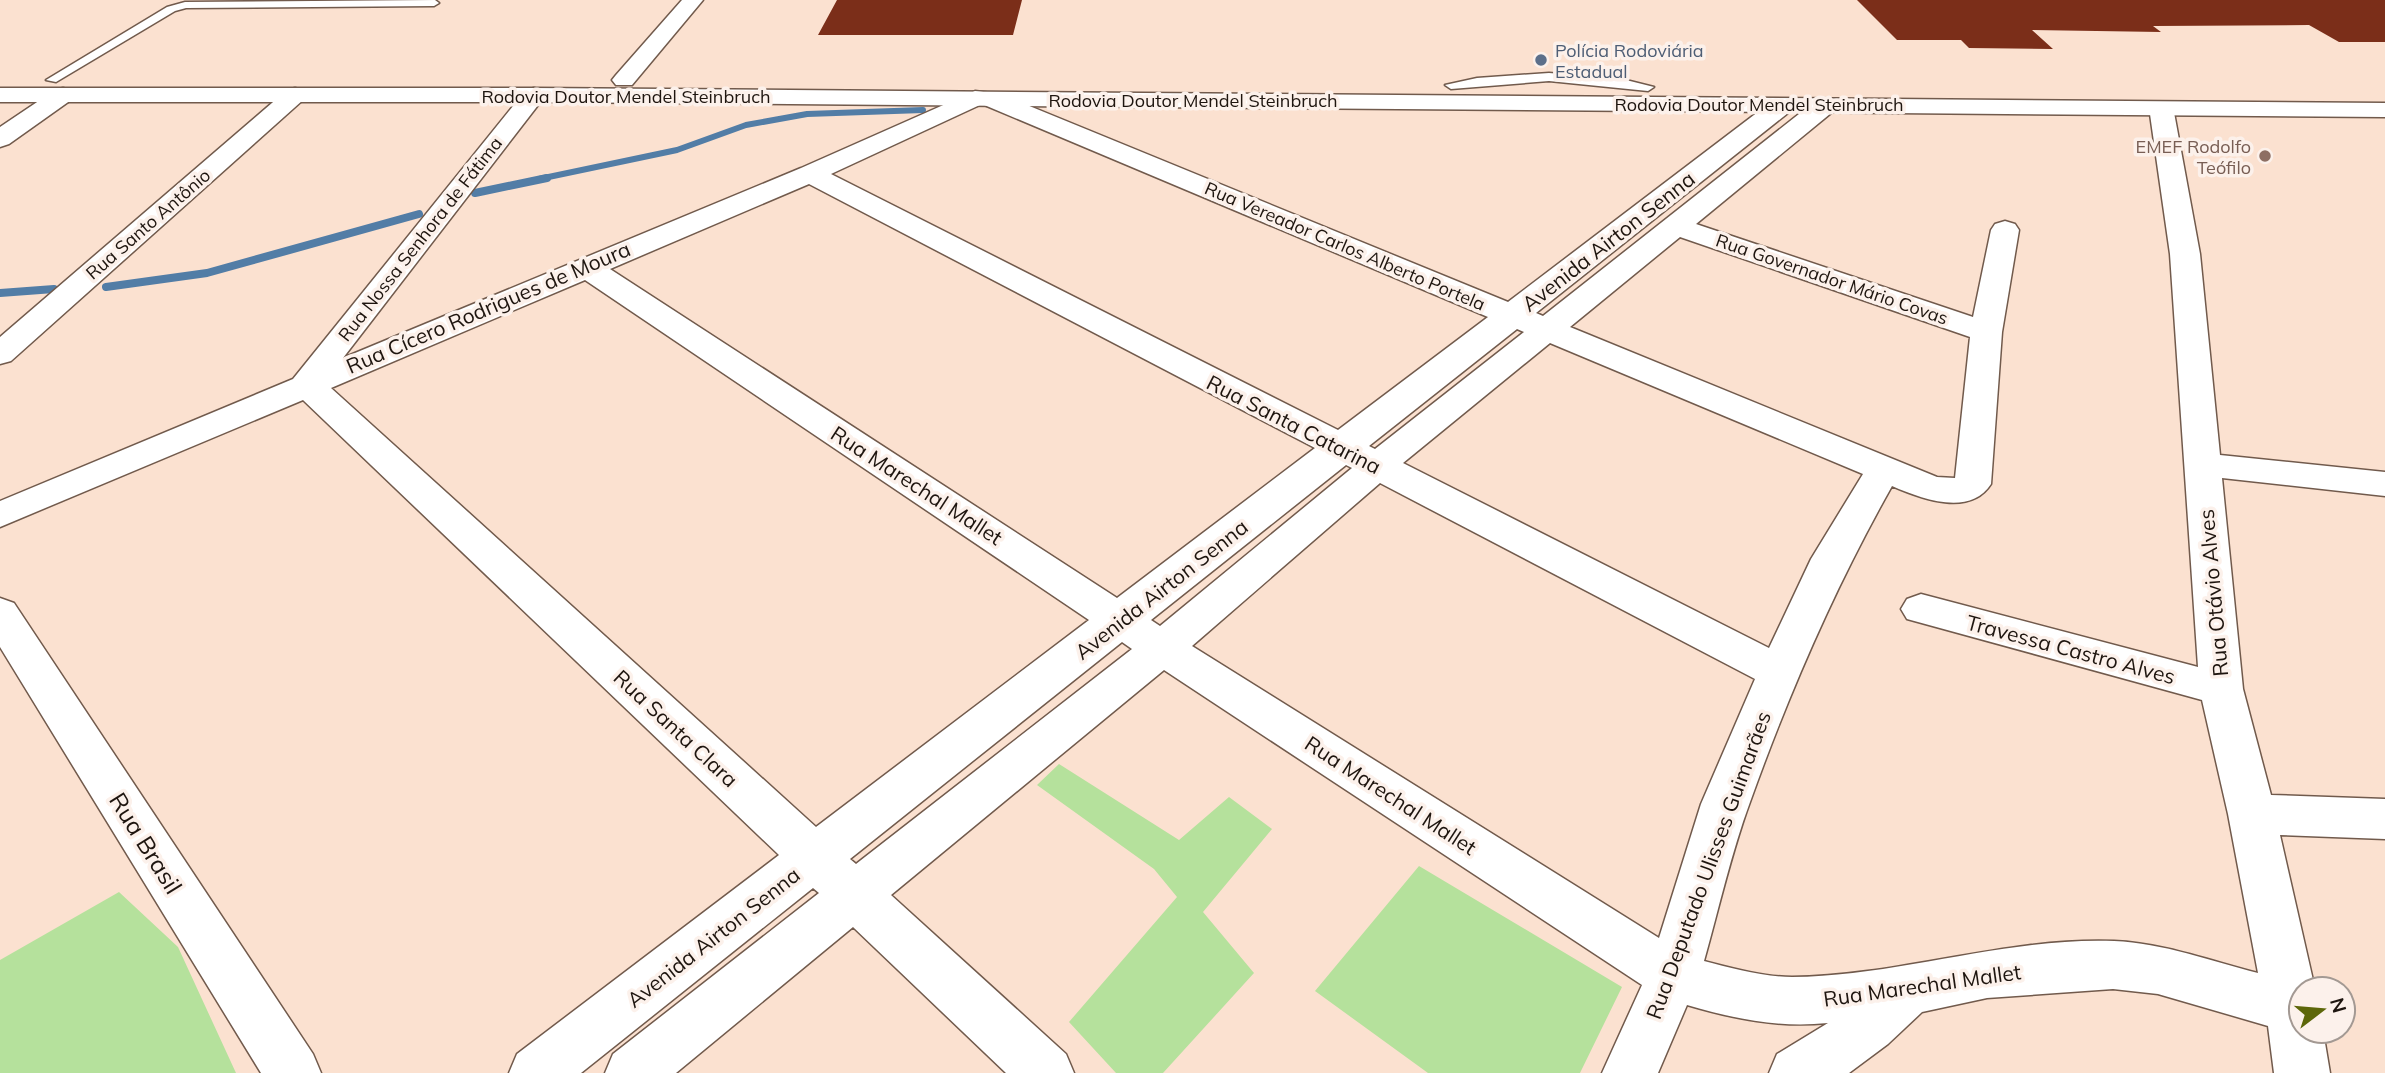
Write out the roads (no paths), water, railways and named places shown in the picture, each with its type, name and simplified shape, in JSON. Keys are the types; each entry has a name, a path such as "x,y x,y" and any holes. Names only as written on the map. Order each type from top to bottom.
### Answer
{"main road":[{"path":"624,80 693,0"},
{"name":"Rodovia Doutor Mendel Steinbruch","path":"0,80 57,87 295,95 534,94 983,99 1493,93 1610,94 1784,104 2385,110"},
{"name":"Rodovia Doutor Mendel Steinbruch","path":"0,95 57,87 624,80 1451,85 1493,93"},
{"path":"0,139 57,87"},
{"name":"Rodovia Doutor Mendel Steinbruch","path":"1610,94 1648,87 2385,92"},
{"name":"Rua Nossa Senhora de Fátima","path":"306,384 534,94"},
{"name":"Rua Santo Antônio","path":"0,354 295,95"},
{"name":"Rua Cícero Rodrigues de Moura","path":"0,515 983,99"},
{"name":"Rua Vereador Carlos Alberto Portela","path":"983,99 1932,489 1965,490 1973,484 1986,332"},
{"name":"Avenida Airton Senna","path":"1651,235 1784,104"},
{"name":"Avenida Airton Senna","path":"537,1073 1121,620 1359,458 1530,323 1827,104"},
{"name":"Rua Otávio Alves","path":"2161,107 2185,254 2221,689 2252,814 2287,984"},
{"name":"Rua Santa Catarina","path":"810,173 1779,672"},
{"path":"1986,332 2005,230"},
{"name":"Rua Governador Mário Covas","path":"1651,235 1986,332"},
{"name":"Rua Marechal Mallet","path":"584,266 1162,648 1673,976 1720,990 1791,1002 1907,990 1987,974 2113,965 2158,970 2287,1007"},
{"name":"Rua Santa Clara","path":"306,384 1046,1073"},
{"name":"Avenida Airton Senna","path":"633,1073 1162,648 1359,458"},
{"path":"2202,464 2385,484"},
{"name":"Rua Deputado Ulisses Guimarães","path":"1630,1073 1673,976 1725,804 1779,672 1831,559 1883,471"},
{"name":"Travessa Castro Alves","path":"1921,609 2221,689"},
{"name":"Rua Brasil","path":"0,613 293,1073"},
{"path":"2252,814 2385,819"},
{"path":"1797,1073 1830,1055 1873,1025 1907,990"},
{"name":"Rua Otávio Alves","path":"2298,1045 2302,1073"}],"lane":[{"path":"57,87 171,9 185,5 434,2"},
{"path":"1451,85 1513,76 1584,76 1648,87"}],"waterway":[{"path":"539,179 677,150 746,125 807,114 923,110"},
{"path":"475,193 547,178"},
{"path":"106,287 207,273 419,214"},
{"path":"0,293 54,289"}],"place":[{"name":"Polícia Rodoviária Estadual","path":"1541,60"},
{"name":"EMEF Rodolfo Teófilo","path":"2265,156"}]}
